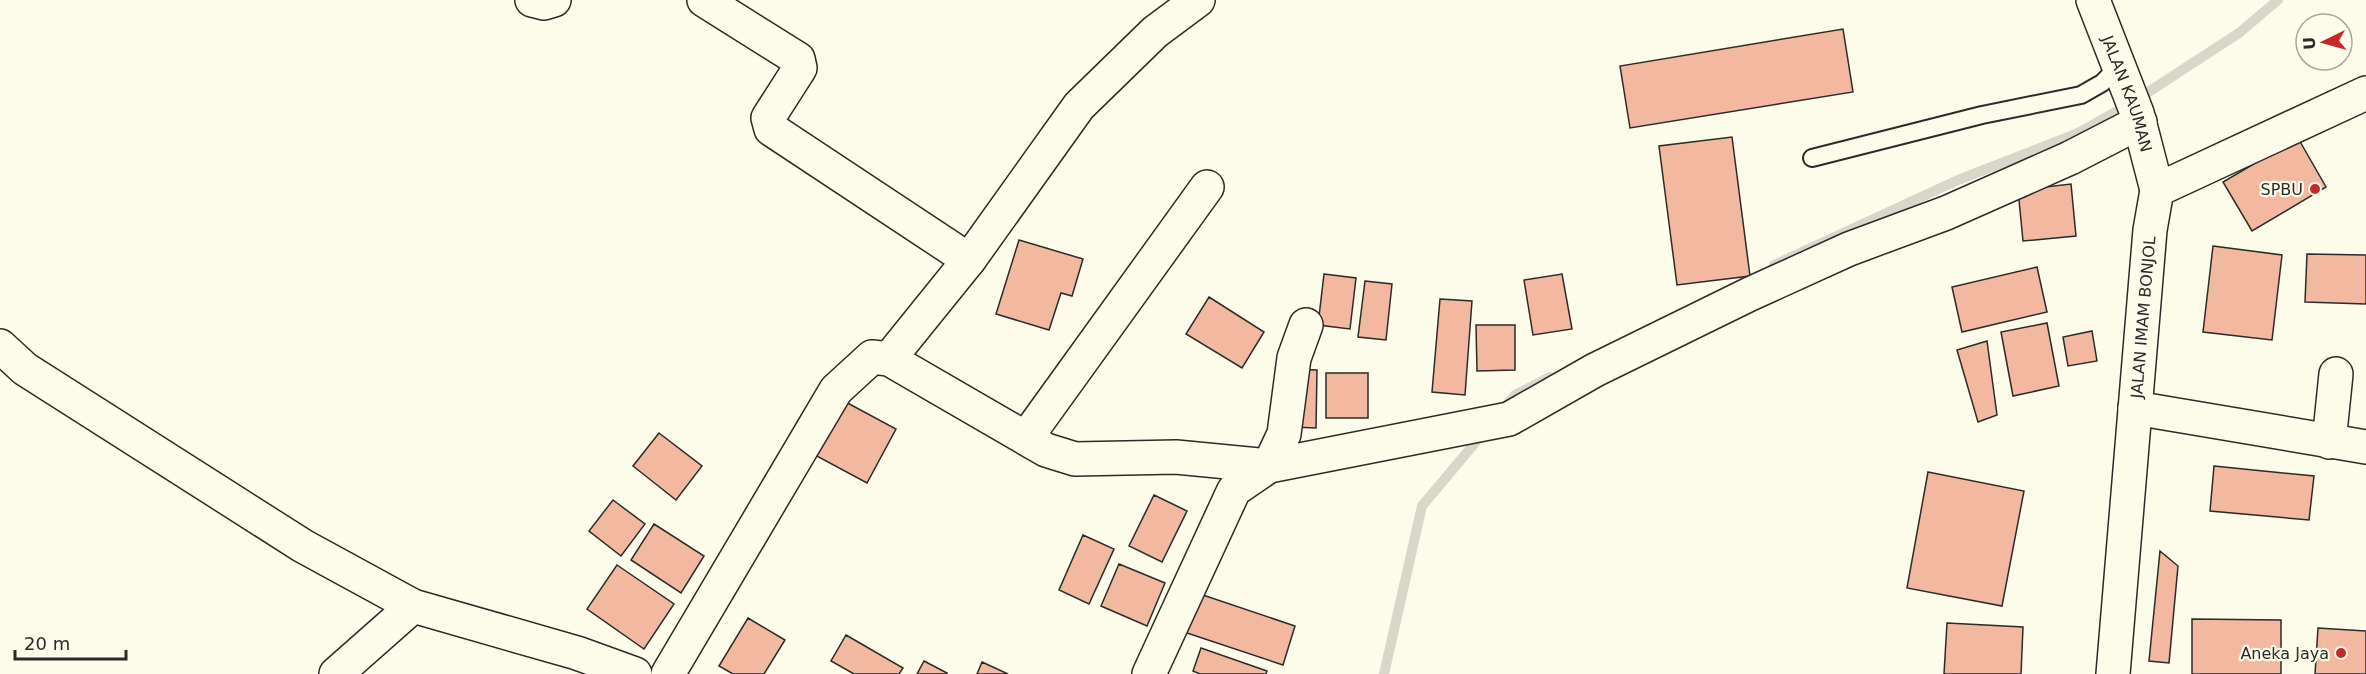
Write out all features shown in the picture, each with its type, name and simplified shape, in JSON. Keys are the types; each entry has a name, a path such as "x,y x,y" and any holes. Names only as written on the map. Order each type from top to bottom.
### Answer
{"street":[{"path":"532,0 544,3 554,0"},
{"path":"704,0 798,59 801,68 768,118 771,129 969,260"},
{"path":"889,359 969,260 1079,106 1155,32 1198,0"},
{"name":"JALAN KAUMAN","path":"2093,0 2139,118 2157,190"},
{"path":"2157,190 2366,93"},
{"path":"668,674 836,390 872,357 889,359 1046,450 1075,459 1176,457 1269,466 1509,419 1595,370 1750,294 1849,249 1946,213 2070,158 2139,118"},
{"path":"1026,438 1208,187"},
{"name":"JALAN IMAM BONJOL","path":"2113,674 2150,230 2157,190"},
{"path":"1149,674 1234,490 1269,466 1284,434 1294,358 1306,325"},
{"path":"0,346 25,369 303,546 413,606 577,653 635,674"},
{"path":"2329,442 2336,374"},
{"path":"2135,408 2366,447"},
{"path":"336,674 413,606"}],"lane":[{"path":"1812,158 1941,125 2081,95 2121,74"}],"building":[{"path":"1843,29 1853,92 1630,128 1620,66"},
{"path":"1732,137 1750,276 1677,285 1659,146"},
{"path":"2298,138 2326,187 2252,231 2223,182"},
{"path":"2071,184 2076,236 2023,241 2018,190"},
{"path":"1019,240 1083,259 1072,296 1061,293 1049,330 996,314"},
{"path":"2213,246 2282,255 2272,340 2203,332"},
{"path":"2307,254 2366,255 2366,304 2305,302"},
{"path":"2037,267 2047,312 1962,332 1952,287"},
{"path":"1324,274 1356,278 1350,329 1318,325"},
{"path":"1562,274 1572,329 1533,335 1524,280"},
{"path":"1365,281 1392,284 1386,340 1358,337"},
{"path":"1209,297 1264,332 1242,368 1186,334"},
{"path":"1440,299 1472,301 1465,395 1432,392"},
{"path":"2047,323 2059,386 2013,396 2001,332"},
{"path":"1476,325 1515,325 1515,370 1477,371"},
{"path":"2092,331 2097,361 2068,366 2063,337"},
{"path":"1987,341 1997,415 1978,422 1957,350"},
{"path":"1294,369 1317,370 1316,428 1293,427"},
{"path":"1326,373 1368,373 1368,418 1326,418"},
{"path":"842,400 896,429 867,483 813,454"},
{"path":"659,433 702,466 676,500 633,466"},
{"path":"2214,466 2314,476 2309,520 2210,511"},
{"path":"1928,472 2024,491 2002,606 1907,588"},
{"path":"1154,495 1187,511 1162,562 1129,546"},
{"path":"613,500 645,524 621,556 589,531"},
{"path":"654,524 704,556 681,593 631,560"},
{"path":"1083,535 1114,549 1089,604 1059,590"},
{"path":"2160,551 2178,566 2169,663 2149,661"},
{"path":"1119,564 1165,583 1147,626 1101,606"},
{"path":"617,565 674,604 644,649 587,609"},
{"path":"1191,591 1295,626 1283,665 1178,630"},
{"path":"748,618 785,640 764,674 733,674 719,666"},
{"path":"2192,619 2281,620 2281,674 2192,674"},
{"path":"1947,623 2023,627 2021,674 1944,674"},
{"name":"Aneka Jaya","path":"2318,628 2366,631 2366,674 2315,674"},
{"path":"846,635 903,668 899,674 854,674 831,661"},
{"path":"1201,648 1267,671 1266,674 1200,674 1193,671"},
{"path":"924,661 947,673 947,674 917,674"},
{"path":"982,662 1008,674 977,674"}],"waterway":[{"path":"1774,265 1958,180 2076,134 2133,102 2239,33 2278,0"},
{"path":"1504,408 1515,395 1550,377"},
{"path":"1384,674 1422,506 1485,431"}],"place":[{"name":"SPBU","path":"2315,189"},
{"name":"Aneka Jaya","path":"2341,653"}]}
